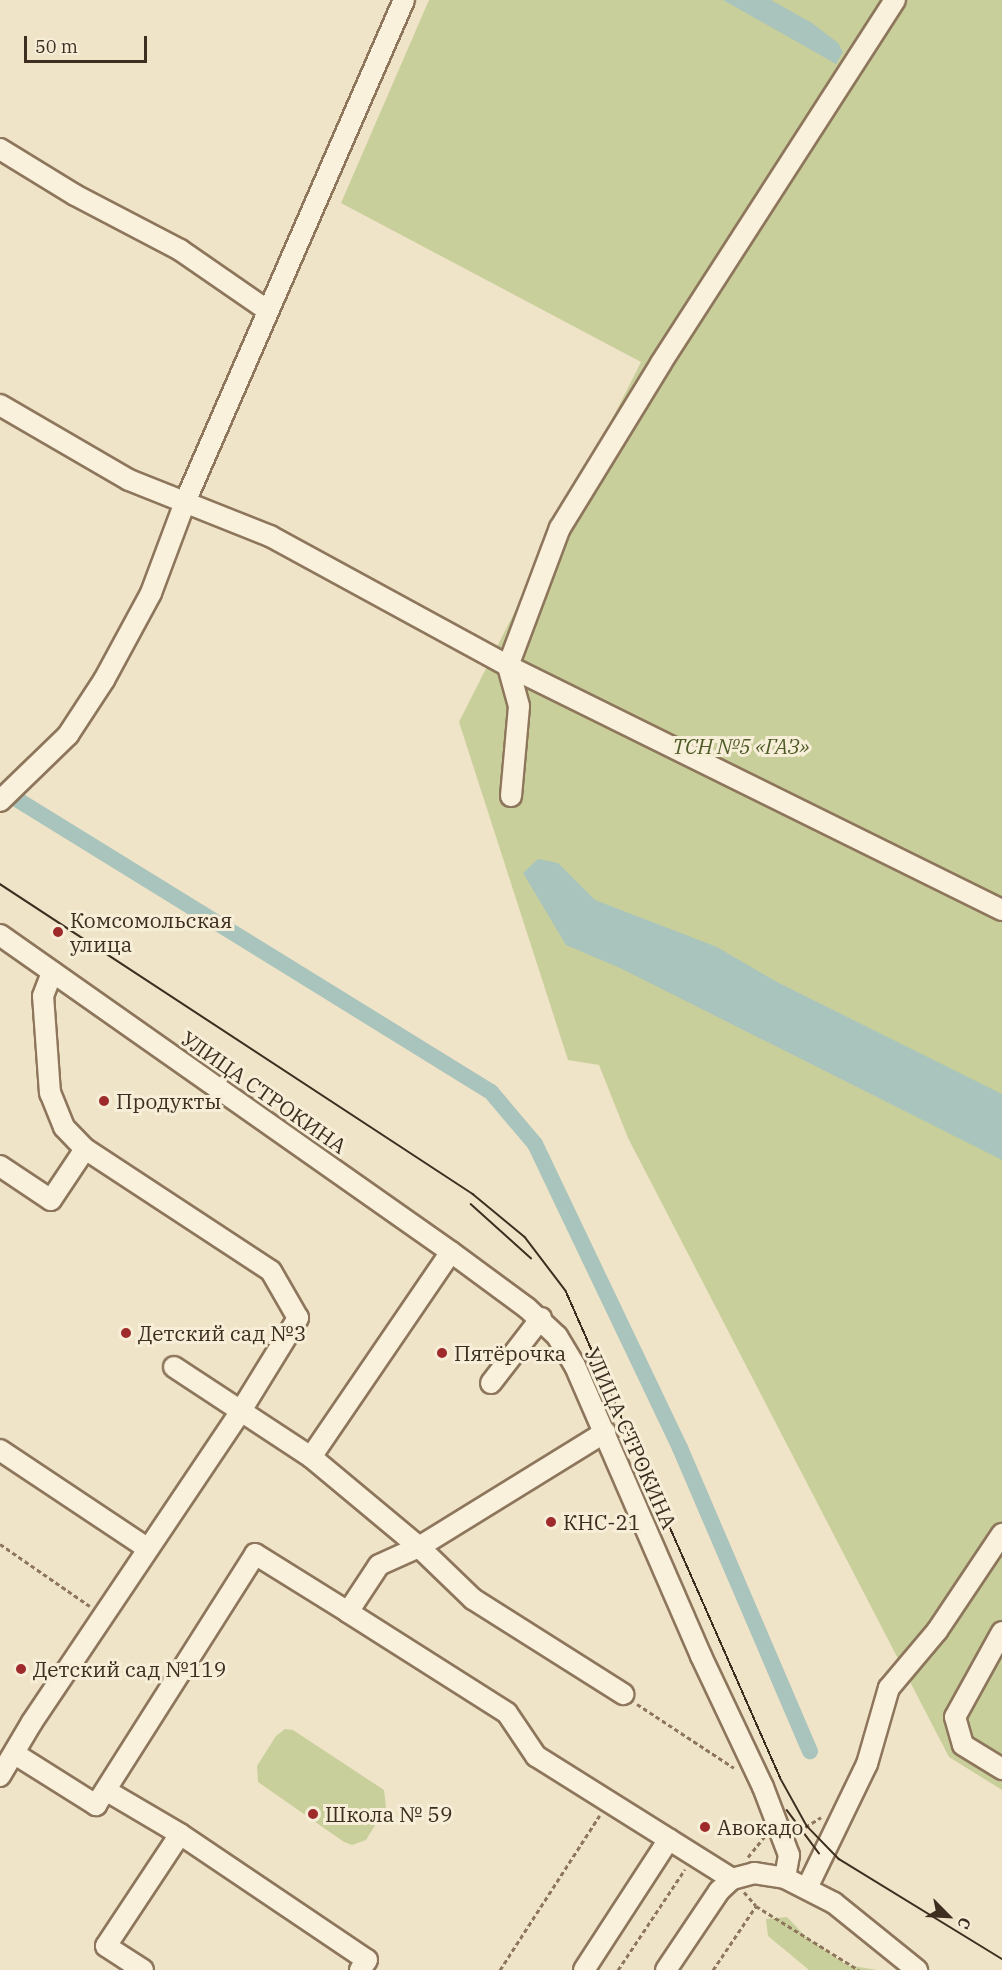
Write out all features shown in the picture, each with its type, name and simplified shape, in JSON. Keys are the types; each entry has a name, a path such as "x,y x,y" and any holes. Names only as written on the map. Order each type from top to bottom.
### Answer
{"street":[{"path":"0,801 68,735 104,680 151,593 184,502 404,0"},
{"path":"511,796 519,706 508,666 560,528 661,363 895,0"},
{"path":"0,149 75,195 180,250 267,310"},
{"path":"0,405 129,480 288,546 508,666 1002,910"},
{"name":"УЛИЦА СТРОКИНА","path":"0,935 451,1252 541,1318 575,1366 780,1827 789,1855 785,1878"},
{"path":"0,1776 32,1722 242,1409 298,1318 271,1270 85,1149 64,1127 50,1093 43,996 52,972"},
{"path":"0,1166 51,1200 85,1149"},
{"path":"311,1458 451,1252"},
{"path":"491,1383 541,1318"},
{"path":"174,1367 242,1409 311,1458 418,1546 473,1599 623,1694"},
{"path":"348,1612 380,1565 418,1546 605,1432"},
{"path":"0,1450 147,1548"},
{"path":"807,1888 867,1764 889,1688 937,1631 999,1538"},
{"path":"999,1538 1002,1564"},
{"path":"15,1754 96,1805 107,1791 255,1554 507,1713 536,1756 732,1879"},
{"path":"1002,1632 955,1717 963,1745 1002,1769"},
{"path":"107,1791 180,1834 367,1960 360,1970"},
{"path":"143,1970 106,1946 180,1834"},
{"path":"584,1970 669,1839"},
{"path":"666,1970 719,1891 732,1879 754,1873 785,1878 807,1888 862,1922 917,1970"}],"path":[{"path":"0,1544 103,1615"},
{"path":"623,1694 735,1769"},
{"path":"500,1970 609,1800"},
{"path":"618,1970 683,1870 702,1859"},
{"path":"732,1879 756,1906 859,1970"},
{"path":"713,1970 756,1906"}],"green space":[{"name":"ТСН №5 «ГАЗ»","path":"429,0 1002,0 1002,1790 949,1757 628,1138 599,1065 568,1060 459,722 641,362 341,203"},
{"path":"285,1729 293,1730 384,1790 386,1807 366,1840 352,1845 344,1842 258,1782 257,1766 276,1736"},
{"path":"787,1917 806,1937 847,1965 877,1970 809,1970 768,1936 766,1919"}],"water":[{"path":"723,0 771,0 812,23 838,43 843,52 836,64"},
{"path":"538,859 558,863 595,900 717,947 777,982 1002,1094 1002,1160 620,968 566,945 523,873"}],"waterway":[{"path":"18,800 491,1092 535,1144 680,1448 810,1751"}],"tram line":[{"path":"0,884 473,1194 525,1237 566,1291 781,1779 807,1826 839,1859 1002,1959"},
{"path":"471,1204 531,1258"},
{"path":"787,1810 819,1853"}],"place":[{"name":"Комсомольская улица","path":"58,932"},
{"name":"Продукты","path":"104,1101"},
{"name":"Детский сад №3","path":"126,1333"},
{"name":"Пятёрочка","path":"442,1353"},
{"name":"КНС-21","path":"551,1522"},
{"name":"Детский сад №119","path":"21,1669"},
{"name":"Школа № 59","path":"313,1814"},
{"name":"Авокадо","path":"705,1827"}]}
